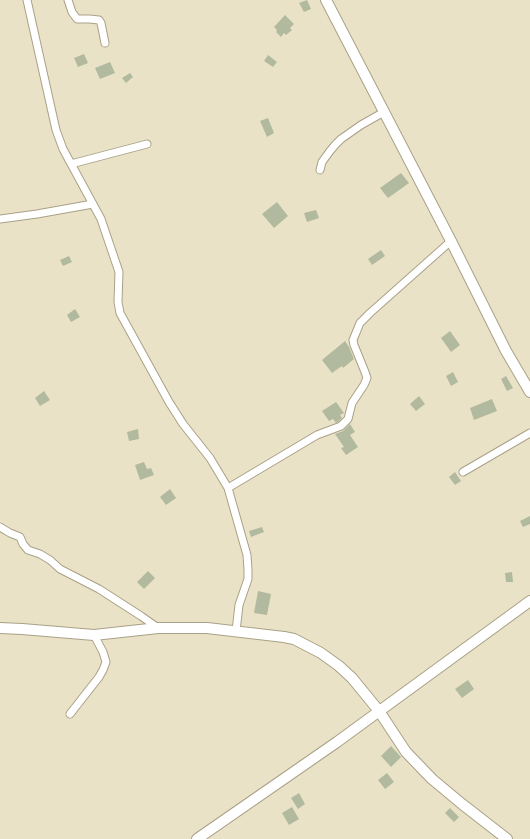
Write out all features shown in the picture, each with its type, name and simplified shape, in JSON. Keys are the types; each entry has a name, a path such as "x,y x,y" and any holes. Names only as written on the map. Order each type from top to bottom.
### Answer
{"street":[{"path":"27,0 56,130 63,149 101,219 119,272 118,302 120,313 169,402 183,424 210,458 228,488 247,555 248,570 248,579 239,605 236,631"},
{"path":"68,0 72,12 77,19 99,20 105,43"},
{"path":"326,0 451,241 506,351 530,392"},
{"path":"320,170 322,162 341,139 361,124 384,112"},
{"path":"71,164 148,144"},
{"path":"0,219 93,204"},
{"path":"228,488 317,435 341,426 348,419 352,403 367,378 353,340 360,323 370,312 451,241"},
{"path":"463,472 530,433"},
{"path":"0,527 20,537 28,550 40,554 60,569 99,589 158,628"},
{"path":"197,839 336,742 530,601"},
{"path":"0,628 94,634 158,628 207,628 284,636 294,639 321,653 340,666 352,678 379,711 406,752 432,779 507,839"},
{"path":"70,714 99,677 106,662 94,634"}],"building":[{"path":"307,0 311,9 304,12 299,3"},
{"path":"285,15 294,24 290,28 292,30 286,35 284,33 281,37 276,32 277,30 274,27"},
{"path":"84,54 88,63 78,67 74,58"},
{"path":"268,55 277,62 273,67 264,61"},
{"path":"110,62 115,73 100,79 95,68"},
{"path":"130,73 133,77 126,83 122,78"},
{"path":"268,118 274,133 267,137 260,121"},
{"path":"401,173 409,183 388,198 380,188"},
{"path":"277,202 288,216 274,228 262,214"},
{"path":"316,210 319,218 307,222 304,213"},
{"path":"381,250 385,256 372,265 368,259"},
{"path":"69,256 72,262 63,266 60,260"},
{"path":"75,309 80,317 71,322 67,315"},
{"path":"450,331 460,345 451,352 441,338"},
{"path":"345,341 354,359 343,368 342,366 332,373 322,360"},
{"path":"453,372 458,382 451,386 446,376"},
{"path":"506,376 513,388 507,391 501,379"},
{"path":"44,391 50,400 40,406 35,398"},
{"path":"419,396 425,404 416,411 410,404"},
{"path":"492,399 497,411 474,420 470,408"},
{"path":"336,402 344,413 340,415 342,418 336,423 333,419 329,421 322,411"},
{"path":"350,424 355,432 350,435 358,447 346,455 341,448 344,447 335,434 343,431"},
{"path":"138,429 139,439 129,441 127,432"},
{"path":"144,462 147,469 151,468 154,475 140,480 135,465"},
{"path":"455,472 461,481 455,485 449,477"},
{"path":"170,489 176,498 166,505 160,497"},
{"path":"530,516 530,524 523,527 520,521"},
{"path":"262,527 264,532 251,537 249,531"},
{"path":"148,571 155,578 144,589 137,582"},
{"path":"512,572 513,582 506,582 505,573"},
{"path":"258,591 271,594 267,615 254,613"},
{"path":"468,680 474,689 462,698 455,689"},
{"path":"391,746 401,757 391,767 381,756"},
{"path":"387,773 394,782 385,789 378,780"},
{"path":"299,793 305,804 298,809 291,798"},
{"path":"292,807 299,819 289,825 282,813"},
{"path":"450,808 459,817 454,822 445,813"}]}
